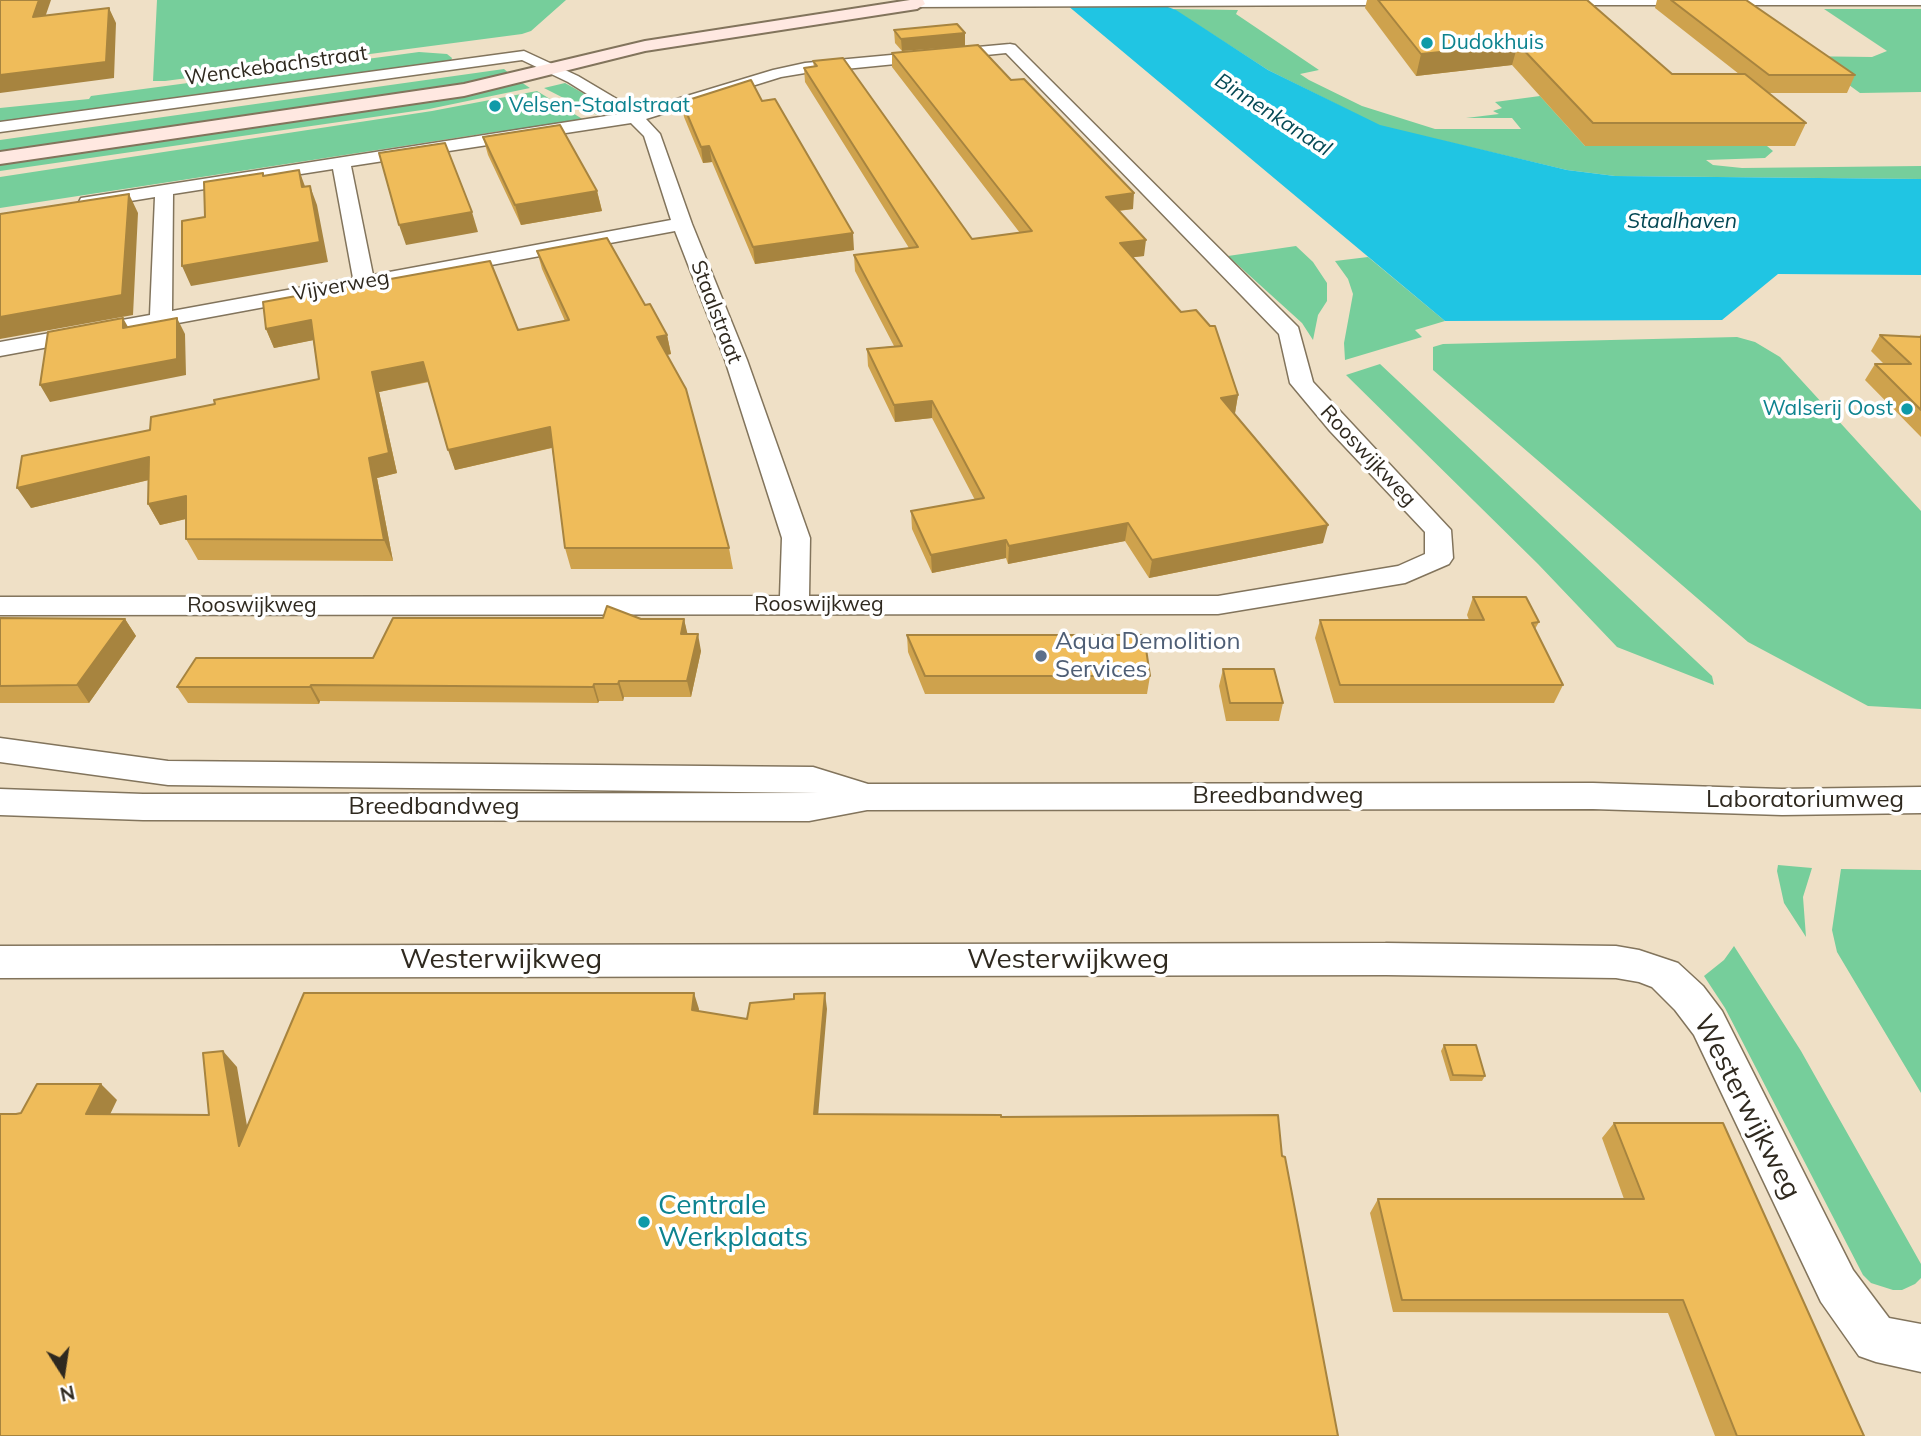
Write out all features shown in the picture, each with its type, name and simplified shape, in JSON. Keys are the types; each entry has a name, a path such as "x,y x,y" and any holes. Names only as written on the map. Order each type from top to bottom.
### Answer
{"street":[{"path":"0,158 464,90 645,46 914,2 1377,1"},
{"path":"1529,1 1921,1"},
{"name":"Rooswijkweg","path":"0,606 1218,605 1405,574 1438,558 1437,530 1302,383 1290,332 1010,48 778,73 635,117 68,205"},
{"name":"Wenckebachstraat","path":"0,127 524,55 556,69"},
{"name":"Staalstraat","path":"556,69 635,117 652,134 681,224 731,346 796,538 794,605"},
{"path":"341,163 364,282"},
{"path":"161,319 164,191"},
{"name":"Vijverweg","path":"0,349 681,224"},
{"name":"Breedbandweg","path":"0,739 47,755"},
{"name":"Breedbandweg","path":"0,750 168,773 813,779 867,797"},
{"name":"Breedbandweg","path":"0,802 142,807 809,808 867,797 1593,796 1688,799"},
{"name":"Laboratoriumweg","path":"1688,799 1782,802 1921,800"},
{"name":"Westerwijkweg","path":"0,962 1386,959 1616,962 1665,975 1689,998 1708,1023 1837,1286 1876,1339 1921,1348"}],"green space":[{"path":"157,0 566,0 531,31 522,34 153,81"},
{"path":"1173,9 1238,10 1236,14 1319,70 1300,74 1309,80 1362,106 1435,129 1521,129 1512,118 1466,118 1499,114 1493,111 1502,108 1495,102 1540,96 1585,146 1767,146 1773,151 1765,158 1706,160 1713,165 1742,168 1921,166 1921,179 1615,176 1567,170 1380,126 1268,70"},
{"path":"1824,9 1921,9 1921,92 1860,93 1827,69 1796,56 1872,57 1887,51"},
{"path":"419,52 447,54 452,58 451,61 0,122 0,108 89,99 91,96"},
{"path":"504,69 511,75 469,86 0,154 0,140"},
{"path":"521,82 530,88 429,109 0,171 0,164 407,103"},
{"path":"565,83 606,106 607,110 597,115 544,88"},
{"path":"537,91 584,120 503,136 501,131 0,208 0,177 432,111"},
{"path":"1296,246 1313,262 1327,283 1327,301 1318,315 1313,340 1302,323 1228,256"},
{"path":"1368,257 1445,321 1415,330 1422,337 1345,360 1344,343 1353,294 1348,279 1335,261"},
{"path":"1737,337 1755,342 1780,357 1921,511 1921,709 1868,706 1748,642 1433,370 1433,347 1443,344"},
{"path":"1380,364 1712,676 1714,685 1617,647 1538,564 1346,375"},
{"path":"1778,865 1812,868 1803,897 1806,937 1784,903"},
{"path":"1841,869 1921,870 1921,1093 1837,952 1832,930"},
{"path":"1734,946 1801,1051 1921,1264 1921,1278 1915,1284 1902,1290 1893,1290 1871,1283 1863,1275 1725,1008 1704,976 1724,960"}],"water":[{"path":"1061,0 1149,0 1176,10 1268,70 1380,125 1567,170 1615,176 1921,179 1921,275 1778,274 1722,320 1445,321"}],"building":[{"path":"0,0 39,0 33,17 109,8 106,62 0,75"},
{"path":"1378,0 1587,0 1672,74 1745,74 1806,123 1593,123 1518,44 1421,54"},
{"path":"1671,0 1746,0 1855,75 1769,75"},
{"path":"957,24 965,33 901,39 894,30"},
{"path":"978,45 1011,80 1024,79 1134,193 1106,197 1146,240 1120,243 1181,312 1196,310 1210,326 1215,326 1238,395 1221,398 1328,525 1152,560 1128,523 1009,546 1006,540 931,555 911,511 984,498 932,401 894,405 867,349 902,346 854,255 918,247 804,68 817,66 813,61 843,58 972,239 1032,231 892,53"},
{"path":"751,80 762,101 775,99 853,233 753,247 709,146 701,147 682,102"},
{"path":"560,125 597,191 515,205 483,137"},
{"path":"445,143 472,212 399,225 379,153"},
{"path":"299,170 302,187 310,186 320,242 182,266 182,221 205,217 204,182"},
{"path":"129,194 122,295 0,317 0,214"},
{"path":"607,238 645,305 650,304 667,335 657,337 686,389 729,548 565,548 550,427 448,450 423,362 372,372 389,453 369,458 384,540 186,539 186,496 148,504 149,457 17,488 22,456 150,430 151,417 215,404 214,400 319,379 311,320 266,329 263,302 490,261 518,330 569,320 537,251"},
{"path":"123,318 123,328 177,318 177,359 40,385 48,332"},
{"path":"1880,335 1921,337 1921,410 1875,364 1911,364"},
{"path":"1473,597 1526,597 1539,622 1532,623 1563,685 1340,685 1320,620 1484,620"},
{"path":"607,606 641,619 684,619 681,634 698,634 687,681 619,681 618,684 594,684 593,687 177,687 196,658 373,658 393,618 603,618"},
{"path":"0,618 125,619 77,685 0,686"},
{"path":"907,635 1144,635 1150,676 925,676"},
{"path":"1223,669 1274,669 1283,703 1230,703"},
{"name":"Centrale Werkplaats","path":"304,993 694,993 692,1010 747,1019 750,1003 794,999 794,994 825,993 814,1114 1001,1117 1278,1115 1282,1156 1285,1157 1338,1436 0,1436 0,1114 21,1113 37,1084 101,1084 86,1114 209,1115 203,1053 223,1051 239,1146"},
{"path":"1444,1045 1476,1045 1485,1076 1453,1075"},
{"path":"1614,1123 1723,1123 1864,1436 1737,1436 1683,1300 1402,1300 1378,1199 1644,1199"}],"place":[{"name":"Dudokhuis","path":"1427,43"},
{"name":"Velsen-Staalstraat","path":"495,106"},
{"name":"Walserij Oost","path":"1907,409"},
{"name":"Aqua Demolition Services","path":"1041,656"},
{"name":"Centrale Werkplaats","path":"644,1222"}],"water label":[{"name":"Binnenkanaal","path":"1273,115"},
{"name":"Staalhaven","path":"1682,222"}]}
